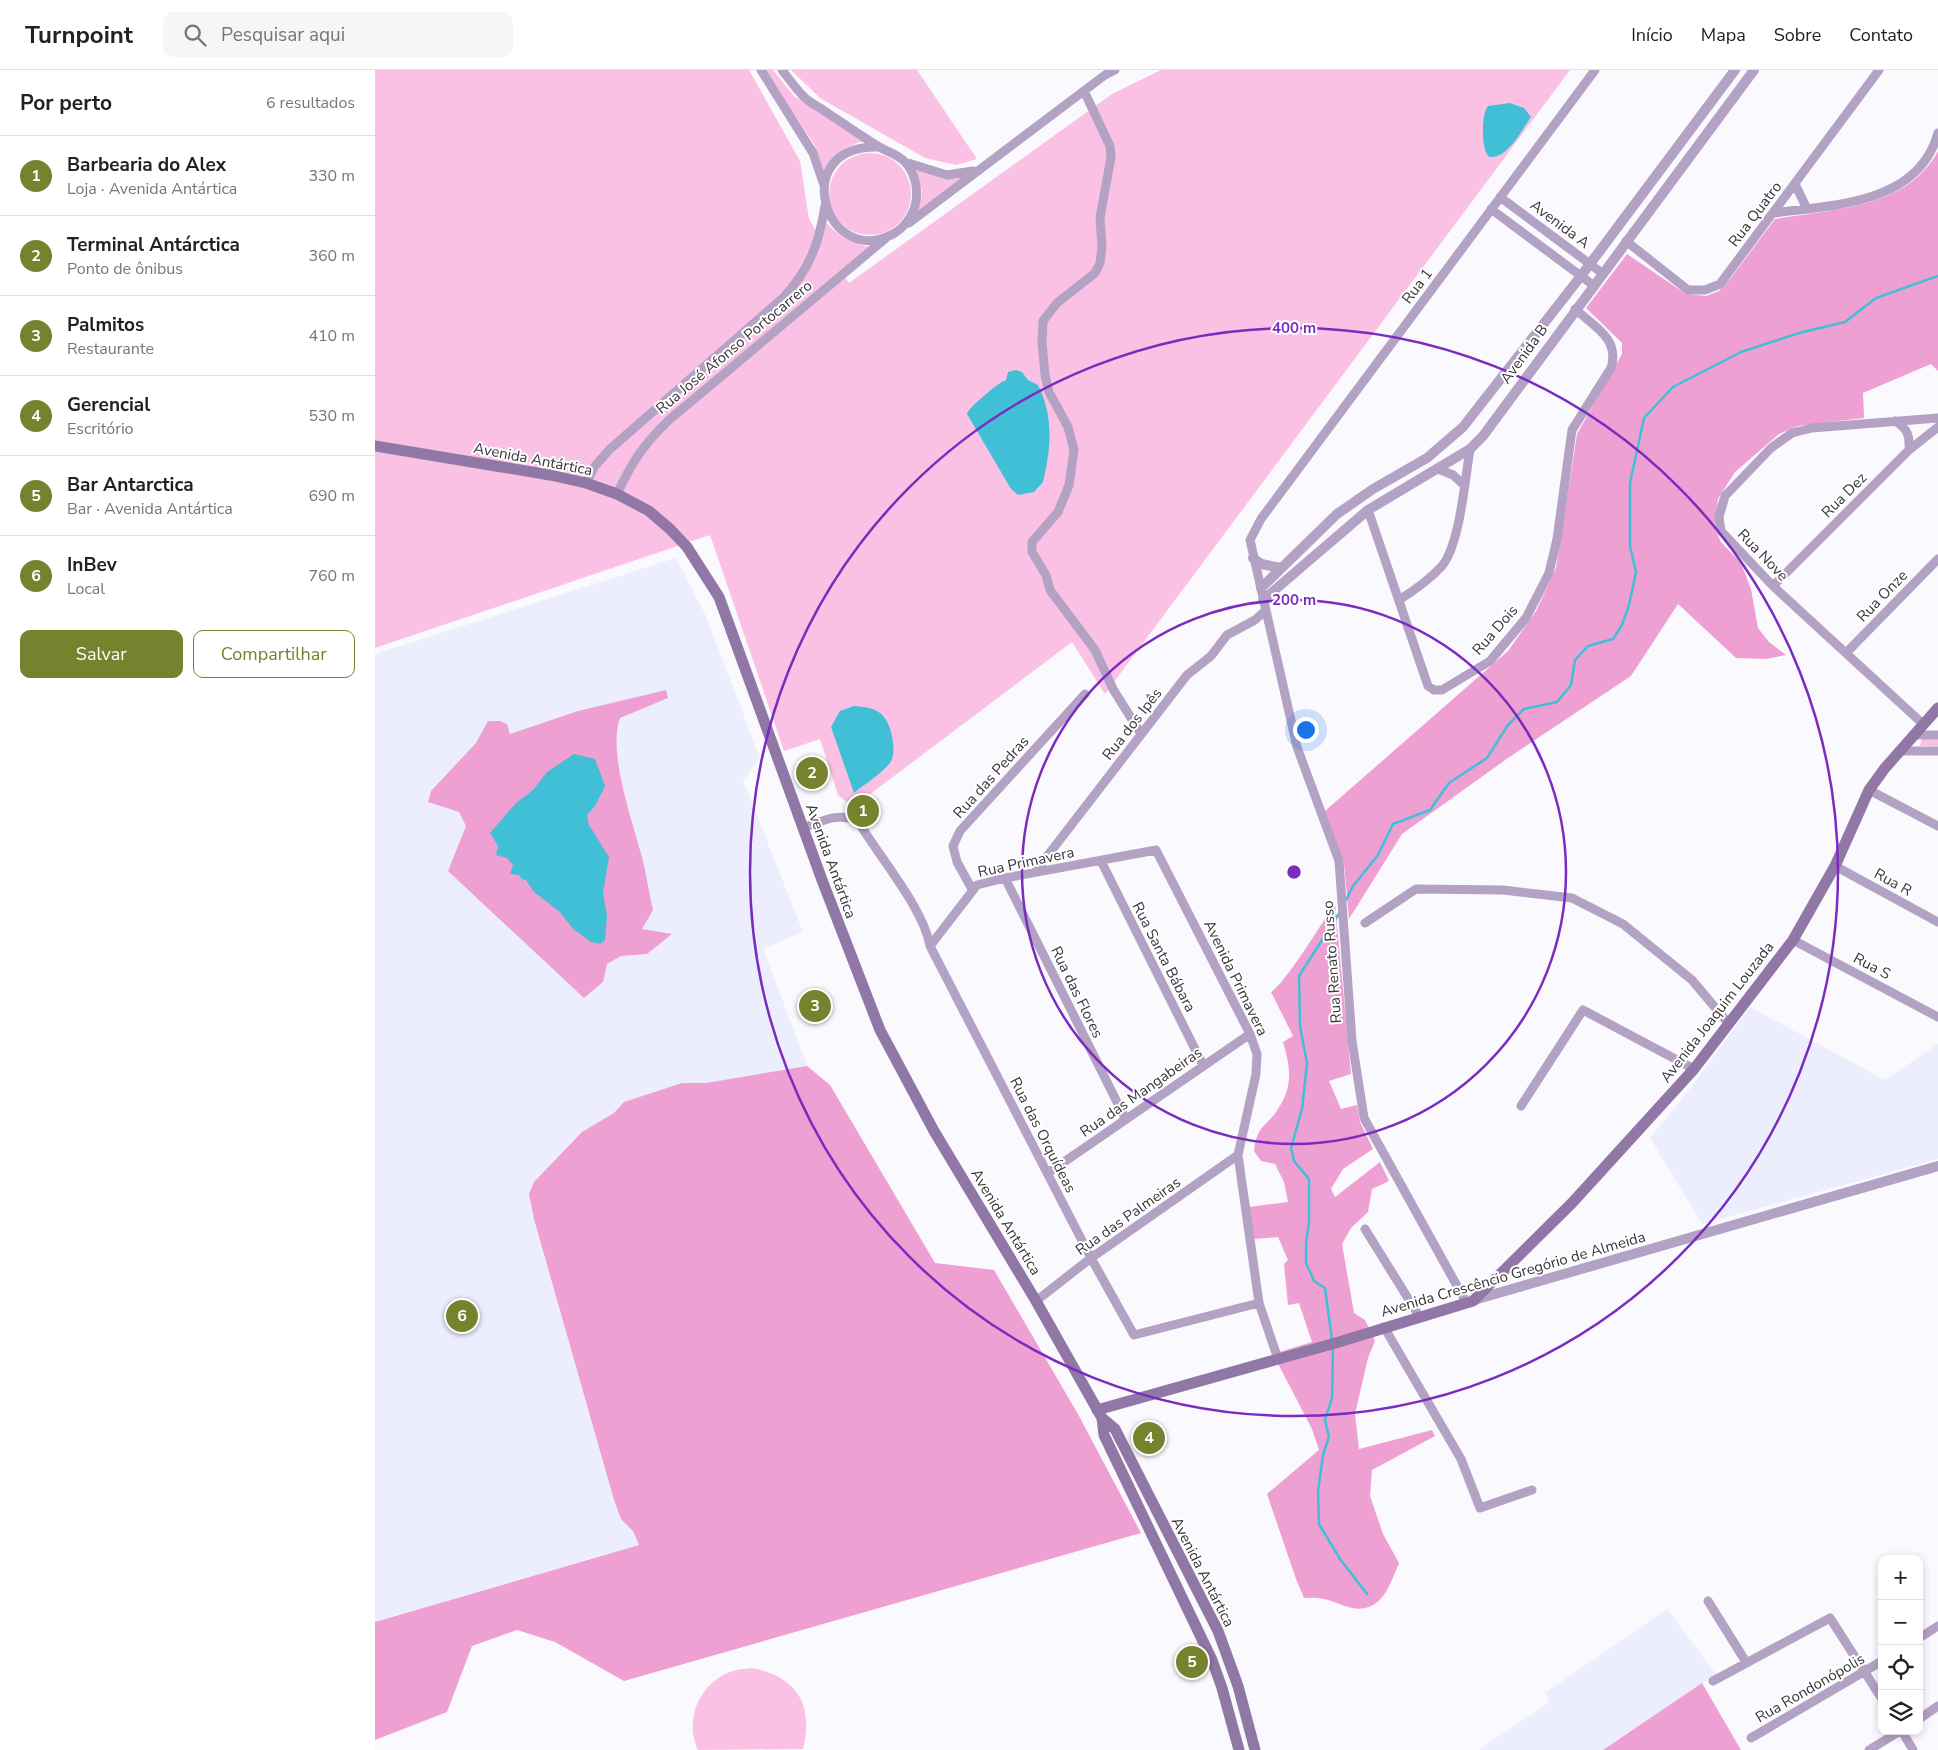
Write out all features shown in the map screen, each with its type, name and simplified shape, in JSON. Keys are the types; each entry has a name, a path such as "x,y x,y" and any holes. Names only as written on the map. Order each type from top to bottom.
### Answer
{"main road":[{"name":"Avenida Antártica","path":"375,446 550,475 586,483 617,494 649,512 670,529 702,567 719,596 803,828 880,1030 934,1131 1036,1301 1099,1414 1104,1435 1200,1635 1222,1688 1239,1750"},
{"name":"Avenida Joaquim Louzada","path":"1469,1302 1572,1203 1693,1070 1793,940 1835,866 1869,790 1885,768 1938,708"},
{"name":"Avenida Crescêncio Gregório de Almeida","path":"1099,1414 1469,1302"},
{"name":"Avenida Antártica","path":"1099,1414 1115,1429 1134,1472 1205,1604 1236,1680 1255,1750"},
{"path":"1200,1635 1223,1668 1236,1680"}],"street":[{"name":"Rua José Afonso Portocarrero","path":"586,483 595,466 610,449 783,298 800,280 820,235 825,206 824,185 813,153 761,70"},
{"path":"782,70 805,98 879,147 893,152 905,162 947,175 978,170"},
{"path":"902,228 1084,91 1115,70"},
{"name":"Rua 1","path":"1264,605 1250,540 1261,518 1595,70"},
{"name":"Avenida B","path":"1261,588 1337,514 1373,489 1427,458 1463,427 1591,264 1735,70"},
{"name":"Avenida B","path":"1264,605 1368,510 1438,470 1470,449 1483,436 1575,309 1755,70"},
{"name":"Rua Quatro","path":"1626,241 1688,290 1705,290 1720,284 1879,70"},
{"path":"1084,91 1110,146 1111,157 1099,218 1102,247 1100,263 1095,274 1057,303 1043,321 1042,342 1045,375 1049,392 1068,427 1073,450 1069,484 1058,512 1032,542 1032,552 1046,575 1050,590 1095,650 1113,689 1141,734"},
{"path":"1773,213 1863,200 1894,189 1921,168 1935,144 1938,133"},
{"name":"Rua José Afonso Portocarrero","path":"824,185 828,171 837,160 857,149 879,147"},
{"name":"Rua José Afonso Portocarrero","path":"617,494 631,464 646,442 669,420 887,237 902,228 914,210 917,188 913,174 905,162"},
{"path":"1795,184 1807,209"},
{"name":"Avenida A","path":"1500,197 1602,273"},
{"name":"Rua José Afonso Portocarrero","path":"825,206 831,220 842,231 856,238 871,240 887,237"},
{"name":"Avenida A","path":"1491,209 1593,285"},
{"name":"Rua Dois","path":"1368,510 1428,686 1434,690 1441,690 1490,661 1526,618 1549,573 1557,539 1572,430 1611,368 1614,358 1614,349 1608,339 1575,309"},
{"name":"Rua Nove","path":"1923,724 1773,586 1721,531 1719,517 1725,496 1771,448 1793,433 1813,428 1938,418"},
{"path":"1895,421 1909,433 1909,450"},
{"name":"Rua Dez","path":"1773,586 1909,450 1938,427"},
{"path":"1399,600 1426,582 1443,564 1455,539 1470,449"},
{"path":"1438,470 1453,475 1464,485"},
{"path":"1253,558 1261,564 1281,568"},
{"name":"Rua Onze","path":"1847,653 1938,559"},
{"name":"Rua dos Ipês","path":"1035,872 1187,675 1211,656 1221,640 1255,620 1264,605"},
{"name":"Rua Renato Russo","path":"1264,605 1297,747 1339,861 1352,1042 1364,1118 1469,1302"},
{"name":"Rua das Pedras","path":"972,889 957,862 953,846 961,831 1085,694"},
{"path":"1913,736 1938,736"},
{"path":"1902,751 1938,751"},
{"path":"1869,790 1938,826"},
{"name":"Rua das Orquídeas","path":"803,828 833,817 847,816 858,821 918,913 927,932 930,946 1091,1258 1134,1335 1259,1303"},
{"name":"Rua Primavera","path":"930,946 972,889 977,885 1035,872 1156,850"},
{"name":"Avenida Primavera","path":"1156,850 1250,1034 1257,1054 1256,1074 1238,1155 1259,1303 1278,1359"},
{"name":"Rua Santa Bábara","path":"1101,861 1203,1065"},
{"name":"Rua R","path":"1835,866 1938,922"},
{"name":"Rua das Flores","path":"1005,878 1125,1118"},
{"path":"1365,923 1416,888 1503,890 1572,898 1623,924 1692,980 1729,1024"},
{"name":"Rua S","path":"1793,940 1938,1017"},
{"path":"1521,1106 1583,1010 1693,1070"},
{"name":"Rua das Mangabeiras","path":"1048,1174 1125,1118 1250,1034"},
{"name":"Rua das Palmeiras","path":"1036,1301 1091,1258 1238,1155"},
{"name":"Avenida Crescêncio Gregório de Almeida","path":"1469,1302 1938,1166"},
{"path":"1365,1229 1419,1316"},
{"path":"1384,1327 1461,1459 1480,1508 1532,1490"},
{"path":"1707,1601 1747,1662"},
{"path":"1713,1681 1830,1618 1878,1693"},
{"path":"1923,1635 1938,1626"},
{"name":"Rua Rondonópolis","path":"1751,1738 1878,1664"},
{"path":"1923,1716 1938,1706"},
{"path":"1869,1750 1894,1735"},
{"path":"1904,1735 1913,1750"}],"shaded area":[{"path":"375,70 749,70 800,161 809,219 821,239 827,223 847,239 871,247 841,271 849,283 1112,94 1161,70 1570,70 1105,694 1072,642 853,807 838,795 820,739 784,751 710,535 375,648"},
{"path":"764,70 773,70 794,96 864,141 851,145 841,151 824,170 814,144"},
{"path":"791,70 917,70 977,159 956,165 925,158 820,98"},
{"path":"1938,151 1938,371 1931,364 1863,393 1864,418 1798,426 1779,434 1735,472 1718,499 1715,529 1721,542 1741,563 1751,589 1758,628 1769,642 1786,655 1766,659 1736,658 1678,604 1631,676 1508,758 1402,834 1349,919 1344,864 1325,811 1508,651 1536,611 1556,568 1577,434 1622,354 1622,343 1586,308 1627,254 1686,294 1706,296 1719,291 1730,279 1775,219 1843,208 1866,203 1888,195 1907,185 1924,170"},
{"path":"870,153 886,156 899,165 908,178 911,194 908,210 899,223 886,232 870,235 854,232 841,223 832,210 829,194 832,178 841,165 854,156"},
{"path":"916,168 952,178 966,177 918,213 922,192"},
{"path":"676,558 705,614 760,758 743,781 803,932 763,949 807,1065 830,1085 935,1263 994,1270 1079,1416 375,1622 375,654"},
{"path":"666,690 668,698 620,718 617,733 617,750 623,789 643,861 653,910 642,929 672,934 647,954 621,956 607,964 603,982 584,998 448,871 466,826 459,812 428,802 431,791 476,743 488,721 500,721 507,724 510,734 578,711"},
{"path":"1922,738 1938,738 1938,746 1920,746"},
{"path":"1335,903 1351,1074 1329,1081 1341,1109 1357,1105 1360,1122 1373,1149 1343,1169 1331,1189 1335,1197 1380,1162 1389,1181 1372,1189 1368,1212 1351,1228 1342,1244 1354,1313 1365,1320 1375,1341 1368,1358 1355,1414 1359,1449 1432,1430 1435,1436 1372,1470 1370,1496 1383,1534 1399,1563 1386,1592 1373,1605 1365,1608 1355,1608 1320,1598 1304,1598 1267,1494 1319,1450 1312,1429 1273,1354 1312,1342 1299,1303 1288,1305 1284,1264 1288,1260 1278,1237 1254,1239 1249,1207 1288,1202 1284,1182 1275,1164 1261,1161 1254,1151 1257,1136 1274,1115 1287,1092 1289,1076 1289,1067 1283,1042 1293,1036 1271,992 1295,965"},
{"path":"1750,1007 1885,1080 1938,1044 1938,1159 1702,1224 1650,1138 1689,1090"},
{"path":"807,1066 830,1085 935,1263 994,1270 1079,1416 1141,1533 624,1681 555,1642 517,1630 472,1646 447,1712 375,1740 375,1622 639,1545 633,1531 621,1519 614,1500 534,1219 529,1194 534,1182 582,1132 614,1113 624,1102 682,1083 706,1083"},
{"path":"1667,1609 1716,1674 1603,1750 1478,1750 1550,1702 1545,1693"},
{"path":"753,1668 781,1678 799,1695 804,1706 806,1719 803,1749 698,1750 694,1738 694,1714 704,1692 722,1676 735,1670"},
{"path":"1702,1683 1741,1750 1603,1750"}],"water":[{"path":"1510,103 1524,108 1531,117 1508,149 1502,154 1489,157 1483,140 1483,124 1486,110 1488,106"},
{"path":"1016,370 1022,372 1028,380 1038,385 1047,409 1049,421 1048,457 1043,482 1034,492 1018,495 1011,489 967,414 985,395 1006,380 1008,372"},
{"path":"854,706 871,708 884,717 892,736 893,752 890,763 878,775 854,793 831,727 840,711"},
{"path":"574,754 595,759 605,786 595,806 587,815 589,825 609,857 603,893 607,916 605,940 600,944 591,942 573,929 560,912 534,892 526,880 522,879 519,875 510,874 513,865 507,858 496,855 498,846 490,833 516,803 533,790 547,772"}],"waterway":[{"path":"1346,900 1353,886 1378,855 1393,824 1430,810 1449,783 1487,758 1508,725 1524,709 1557,702 1571,685 1575,660 1588,646 1613,639 1622,625 1629,605 1636,572 1630,546 1630,483 1644,418 1673,387 1741,352 1799,333 1845,322 1876,298 1938,276"},
{"path":"1332,1340 1325,1288 1314,1281 1306,1263 1309,1222 1309,1179 1294,1161 1291,1148 1302,1109 1307,1063 1300,1026 1299,976 1340,912"},
{"path":"1333,1348 1332,1398 1325,1420 1329,1437 1323,1455 1318,1491 1319,1524 1340,1559 1367,1594"}],"place":[{"name":"Terminal Antárctica","path":"812,773"},
{"name":"Barbearia do Alex","path":"863,811"},
{"name":"Palmitos","path":"815,1006"},
{"name":"InBev","path":"462,1316"},
{"name":"Gerencial","path":"1149,1438"},
{"name":"Bar Antarctica","path":"1192,1662"}]}
